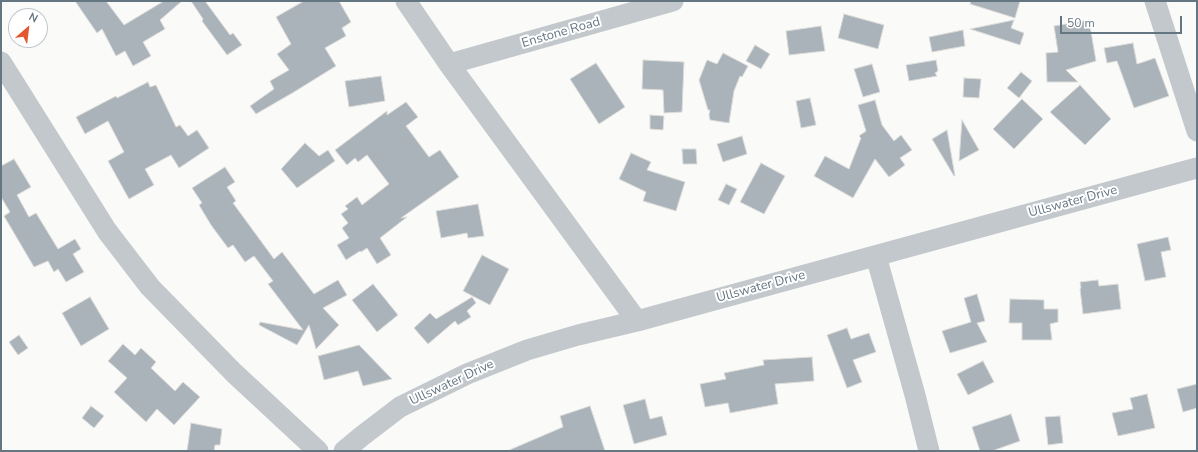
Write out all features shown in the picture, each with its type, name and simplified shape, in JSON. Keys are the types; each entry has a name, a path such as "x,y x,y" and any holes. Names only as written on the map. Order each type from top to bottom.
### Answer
{"street":[{"path":"406,1 449,64 637,321"},
{"name":"Enstone Road","path":"449,64 673,1"},
{"path":"1155,1 1197,131"},
{"path":"1,62 107,230 150,287 234,373 318,451"},
{"name":"Ullswater Drive","path":"344,451 400,407 467,374 527,350 1197,168"},
{"path":"876,256 929,451"}],"building":[{"path":"75,1 106,1 124,25 164,1 182,1 160,20 165,29 143,42 151,56 133,66 125,51 116,56 102,29 97,33"},
{"path":"191,1 205,1 230,35 233,33 242,45 227,55 202,21 203,19"},
{"path":"304,1 339,1 351,22 342,28 346,36 325,48 336,66 256,114 250,106 274,89 270,81 289,70 277,54 291,44 276,17"},
{"path":"971,1 1020,1 1015,18 970,4"},
{"path":"844,14 884,25 878,49 838,38"},
{"path":"1014,20 1011,28 1024,33 1020,45 970,29"},
{"path":"1089,20 1096,61 1066,70 1078,82 1047,82 1046,53 1058,52 1054,26"},
{"path":"821,26 825,51 789,55 786,31"},
{"path":"963,30 965,46 932,52 929,37"},
{"path":"1133,43 1137,64 1155,58 1169,96 1134,108 1117,61 1107,63 1104,48"},
{"path":"755,45 770,54 761,69 746,61"},
{"path":"723,53 748,66 742,77 740,76 734,91 729,123 710,120 710,110 708,110 699,80 707,60 717,64"},
{"path":"643,60 684,62 682,112 664,113 663,90 642,89"},
{"path":"936,60 938,71 935,73 937,76 909,81 906,65"},
{"path":"596,63 625,107 599,124 570,79"},
{"path":"872,64 880,92 863,97 854,69"},
{"path":"1021,72 1032,81 1019,98 1007,88"},
{"path":"381,76 385,101 349,107 345,81"},
{"path":"964,78 981,79 979,98 963,97"},
{"path":"148,82 150,87 156,85 176,127 180,125 188,136 197,130 209,148 179,168 171,155 145,169 154,185 129,199 108,161 124,152 108,121 85,134 76,117 116,96 117,98"},
{"path":"1080,85 1111,119 1085,145 1050,112"},
{"path":"810,98 816,125 801,128 796,101"},
{"path":"1022,99 1043,119 1014,149 993,129"},
{"path":"875,100 882,125 894,141 901,135 912,150 900,158 905,165 889,177 875,159 853,198 814,176 825,156 849,169 861,138 859,136 866,131 858,105"},
{"path":"406,102 418,117 406,126 429,157 440,150 459,177 401,218 407,217 380,238 391,255 377,264 367,248 346,260 337,245 349,238 342,228 348,223 341,214 348,209 345,206 357,197 362,205 389,184 367,155 358,162 355,158 347,165 335,150 387,111 387,115"},
{"path":"650,115 664,116 663,130 650,129"},
{"path":"962,120 979,150 959,161"},
{"path":"947,130 955,176 932,139"},
{"path":"742,136 747,154 723,162 717,144"},
{"path":"305,143 319,156 328,150 335,161 297,188 281,169"},
{"path":"682,149 696,149 697,164 683,164"},
{"path":"631,153 651,162 647,170 685,182 676,211 643,201 646,192 619,179"},
{"path":"14,159 31,187 17,195 29,217 36,213 58,249 75,239 81,249 73,254 84,272 66,282 58,269 54,272 48,261 34,267 4,216 10,212 1,197 1,166"},
{"path":"761,163 785,176 764,214 740,202"},
{"path":"225,167 235,182 227,187 236,201 233,203 274,259 282,252 314,294 338,280 347,295 323,308 339,325 316,349 309,325 297,345 259,325 260,322 303,330 268,284 273,281 254,256 245,262 233,245 228,248 211,225 199,205 202,203 192,188"},
{"path":"726,184 737,189 729,205 718,200"},
{"path":"478,204 484,236 468,238 467,233 441,238 436,211"},
{"path":"1168,237 1171,250 1161,252 1166,277 1145,281 1137,244"},
{"path":"482,255 509,269 490,305 463,291"},
{"path":"1098,280 1099,286 1118,284 1121,309 1083,314 1080,282"},
{"path":"373,284 398,315 377,332 352,300"},
{"path":"977,294 985,321 977,323 987,342 950,353 942,331 971,322 964,298"},
{"path":"90,297 109,329 81,346 62,313"},
{"path":"472,297 476,303 467,311 471,317 458,325 455,321 428,344 414,328 430,313 436,319"},
{"path":"1010,299 1044,300 1044,309 1058,309 1058,322 1050,324 1052,340 1022,340 1022,323 1009,323"},
{"path":"847,328 851,339 869,333 876,352 853,360 862,382 847,388 827,335"},
{"path":"19,335 28,348 18,355 9,342"},
{"path":"123,344 135,355 141,348 156,362 151,368 175,391 183,382 200,397 174,425 157,409 146,422 114,392 127,378 108,361"},
{"path":"359,345 392,379 363,386 358,371 324,380 318,356"},
{"path":"812,357 814,381 775,384 778,404 730,413 728,403 705,407 700,384 726,379 724,373 764,365 763,360"},
{"path":"983,361 994,382 968,395 957,374"},
{"path":"1197,384 1197,408 1183,412 1177,389"},
{"path":"1147,394 1155,428 1118,436 1112,413 1133,409 1130,398"},
{"path":"645,399 650,419 662,416 667,435 634,444 623,405"},
{"path":"91,406 104,416 94,428 82,418"},
{"path":"590,406 605,451 507,451 563,427 560,416"},
{"path":"1011,414 1020,441 992,451 980,451 972,427"},
{"path":"1060,416 1063,443 1048,445 1045,417"},
{"path":"191,423 222,429 220,445 215,445 214,451 187,451"}]}
